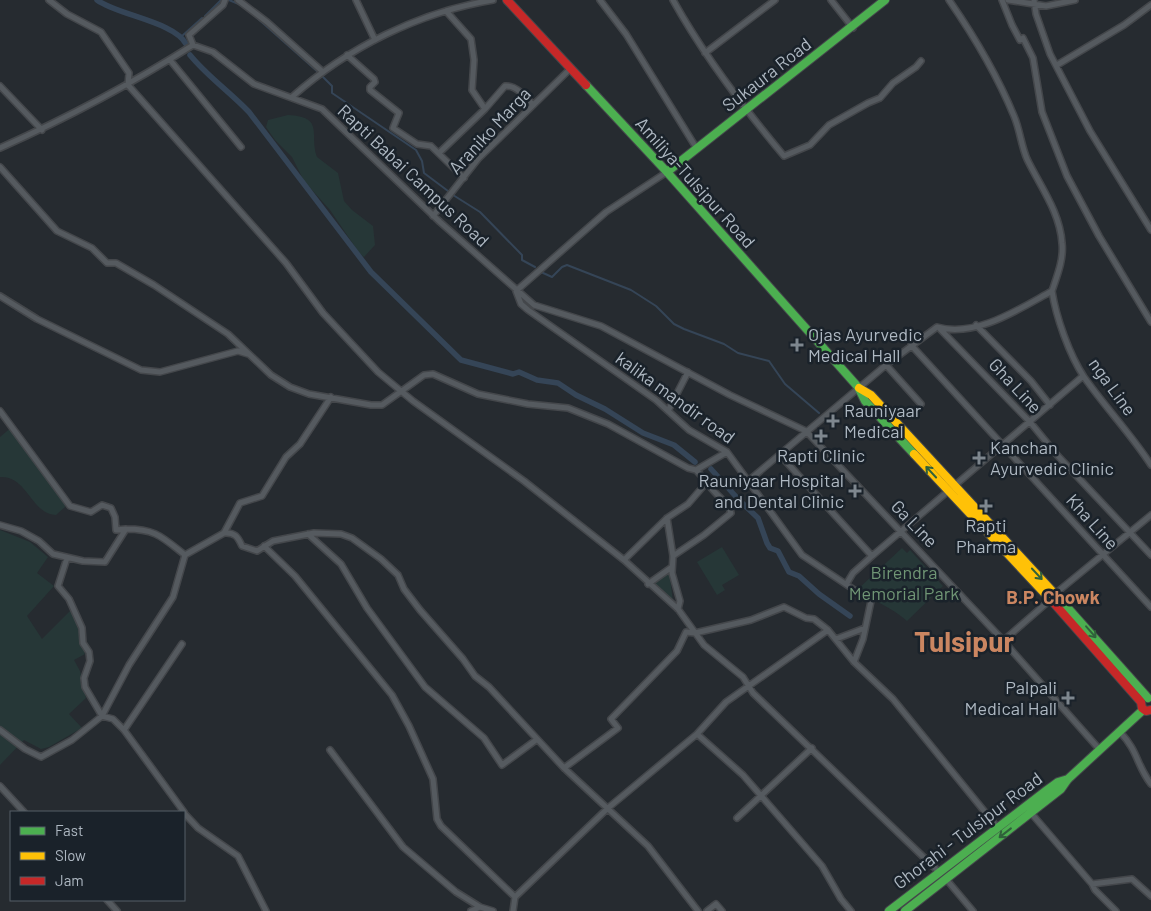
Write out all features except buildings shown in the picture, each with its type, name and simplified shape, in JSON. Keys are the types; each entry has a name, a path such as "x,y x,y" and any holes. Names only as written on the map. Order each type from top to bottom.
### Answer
{"main road":[{"name":"Amiliya-Tulsipur Road","path":"507,0 667,172 858,387 871,395 952,490 1053,597 1148,705"},
{"name":"Sukaura Road","path":"667,172 697,150 746,108 853,29 885,0"},
{"name":"Ghorahi - Tulsipur Road","path":"905,911 1062,789 1068,779 1148,705"},
{"name":"Ghorahi - Tulsipur Road","path":"889,911 1058,782 1068,779"},
{"path":"939,872 946,879"}],"street":[{"path":"49,0 67,14 101,32 129,73 128,85 286,263 323,313 378,372 401,392 494,458 624,560 648,584 678,609 704,645 743,677 748,686 939,872"},
{"path":"0,148 42,130 128,85 193,45 189,35 223,5 225,0"},
{"path":"238,0 267,22 323,72"},
{"path":"356,0 375,40"},
{"path":"292,98 347,55 375,40 446,10 493,0"},
{"path":"600,0 626,34 697,150"},
{"path":"673,0 705,53 784,156 810,145 829,125 880,98 894,83 921,61"},
{"path":"705,53 775,0"},
{"path":"831,0 853,29"},
{"path":"748,482 858,387 910,345 937,327 951,331 995,321 1052,291 1062,257 1062,242 1050,201 1028,160 1014,117 992,71 973,34 949,0"},
{"path":"1002,0 1020,40 1023,38 1033,58 1042,112 1066,176 1099,236 1151,322"},
{"path":"1008,0 1035,2 1075,0"},
{"path":"1057,65 1124,25 1151,5 1147,0"},
{"path":"1035,2 1043,34 1090,131 1151,230"},
{"path":"446,10 472,39 474,60 472,90 485,110"},
{"name":"Rapti Babai Campus Road","path":"193,45 213,52 254,84 322,109 433,216 534,305 601,326 730,395 806,431"},
{"path":"347,55 374,79 370,90 399,113 393,128 417,144 431,146 464,178"},
{"path":"170,60 241,147"},
{"name":"Araniko Marga","path":"433,216 478,159 570,68"},
{"path":"439,153 485,110 508,85 522,93 533,105"},
{"path":"0,86 42,130"},
{"path":"0,167 57,231 92,248 107,263 116,263 154,285 228,334 271,375 290,387 309,394 371,405 382,405 424,375 433,374 478,394 528,404 568,408 608,424 634,440 667,455 680,464 696,470 707,482 711,490 729,508 731,513 704,535 673,556"},
{"path":"516,291 606,212 667,172"},
{"name":"kalika mandir road","path":"516,291 521,304 528,310 634,384 689,430 727,452 735,460 748,482 802,556 830,575 847,583 871,601 865,628"},
{"name":"nga Line","path":"1052,291 1058,319 1083,376 1132,437 1151,465"},
{"path":"0,296 37,319 142,370 160,372 238,351 250,354"},
{"path":"976,325 1031,381 1050,405"},
{"name":"Gha Line","path":"937,327 1030,422 1057,455 1151,555"},
{"name":"Kha Line","path":"910,345 1151,607"},
{"path":"886,365 921,404"},
{"path":"668,411 688,372"},
{"path":"847,583 853,573 872,556 952,490 1083,376"},
{"path":"224,533 240,503 262,496 270,487 286,457 300,444 332,397"},
{"path":"0,411 70,506 90,512 102,505 111,508 115,517 116,530 148,529 164,538 185,555"},
{"name":"Ga Line","path":"806,431 1003,641 1100,750"},
{"path":"696,470 727,452"},
{"path":"780,454 872,556"},
{"path":"624,560 667,518 688,504 707,482"},
{"path":"1003,641 1103,555 1131,534 1151,515"},
{"path":"667,518 673,556 672,567 680,601 678,609"},
{"path":"0,525 21,531 39,541 53,554 67,558 105,562 126,529"},
{"path":"0,730 25,749 41,757 72,740 102,716 128,665 173,597 185,555 224,533 231,533 238,537 242,546 250,551 257,551 273,541 308,534 341,534 352,538 381,559 398,575 404,589 475,676 489,687 536,740 564,768 648,846 698,911"},
{"path":"308,534 342,564 367,608 425,687 484,738 502,765 536,740"},
{"path":"264,546 295,576 392,695 409,726 433,780 438,820 441,826 515,897"},
{"path":"67,558 58,586 69,599 82,628 83,643 90,661 84,678 85,687 102,716 113,719 124,730 183,811"},
{"path":"648,584 672,567"},
{"path":"564,768 618,728 612,719 677,651 686,632 695,633 750,620 784,607 806,618 814,619 828,630 854,662 893,699 998,828"},
{"path":"836,639 865,628"},
{"path":"854,662 865,628"},
{"path":"513,911 515,897 608,808 697,734 726,702 828,630"},
{"path":"124,730 182,644"},
{"path":"1120,732 1132,745 1151,784"},
{"path":"697,734 743,775 760,797 822,866 841,899 851,911"},
{"path":"737,818 812,748"},
{"path":"330,750 403,847 456,892 480,907 492,911"},
{"path":"0,786 23,811"},
{"path":"185,813 198,828 238,856 266,911"},
{"path":"1031,813 1092,884 1095,890 1116,911"},
{"path":"946,879 973,911"},
{"path":"1092,884 1132,879 1151,896"},
{"path":"108,901 118,911"},
{"path":"707,911 716,904 722,911"},
{"path":"470,911 480,907"}],"green space":[{"path":"288,115 300,116 311,123 317,157 338,173 344,201 352,210 373,226 375,245 364,257 330,210 304,181 292,157 275,140 266,127 268,120"},
{"path":"13,426 65,496 65,507 56,515 40,508 17,482 9,478 0,477 0,437"},
{"path":"0,530 30,542 48,557 37,573 54,586 27,616 42,639 70,611 76,620 85,654 74,660 80,671 86,698 69,714 82,728 49,747 41,749 24,740 0,765"},
{"path":"722,547 739,575 722,585 725,590 717,595 697,562"},
{"name":"Birendra Memorial Park","path":"902,548 907,553 910,550 943,586 907,621 858,589"},
{"path":"669,570 673,602 653,583"}],"waterway":[{"path":"97,0 118,10 158,24 180,36 186,44"},
{"path":"205,16 221,0"},
{"path":"229,0 241,5"},
{"path":"256,17 318,72"},
{"path":"182,36 202,18"},
{"path":"190,55 249,112 371,272 461,360 513,374 519,372 537,380 558,383 643,433 674,445 695,462"},
{"path":"322,76 332,86 332,93 416,150 422,161 424,173 448,191"},
{"path":"453,195 480,212 522,255 522,260 535,267"},
{"path":"541,272 552,277 562,267 567,265 631,290 656,306 674,324 724,344 738,353 769,361 785,384 819,413"},
{"path":"711,469 758,518 767,543 770,548 778,551 789,572 799,576 819,594 850,616"}],"traffic: fast":[{"path":"667,172 885,0"},
{"path":"586,85 667,172 858,387 865,401 914,454"},
{"path":"1058,597 1148,698"},
{"path":"905,911 1061,789 1068,779 1143,710"},
{"path":"889,911 1047,790 1058,782 1068,779"}],"traffic: slow":[{"path":"859,388 871,395 1053,592"},
{"path":"914,454 1048,597"}],"traffic: jam":[{"path":"507,0 586,85"},
{"path":"1053,602 1141,702 1142,708 1146,711 1151,710"}],"place":[{"name":"Ojas Ayurvedic Medical Hall","path":"797,345"},
{"name":"Rauniyaar Medical","path":"833,421"},
{"name":"Rapti Clinic","path":"821,436"},
{"name":"Kanchan Ayurvedic Clinic","path":"979,458"},
{"name":"Rauniyaar Hospital and Dental Clinic","path":"855,491"},
{"name":"Rapti Pharma","path":"986,506"},
{"name":"Palpali Medical Hall","path":"1068,698"}],"district":[{"name":"B.P. Chowk","path":"1053,597"},
{"name":"Tulsipur","path":"964,642"}]}
